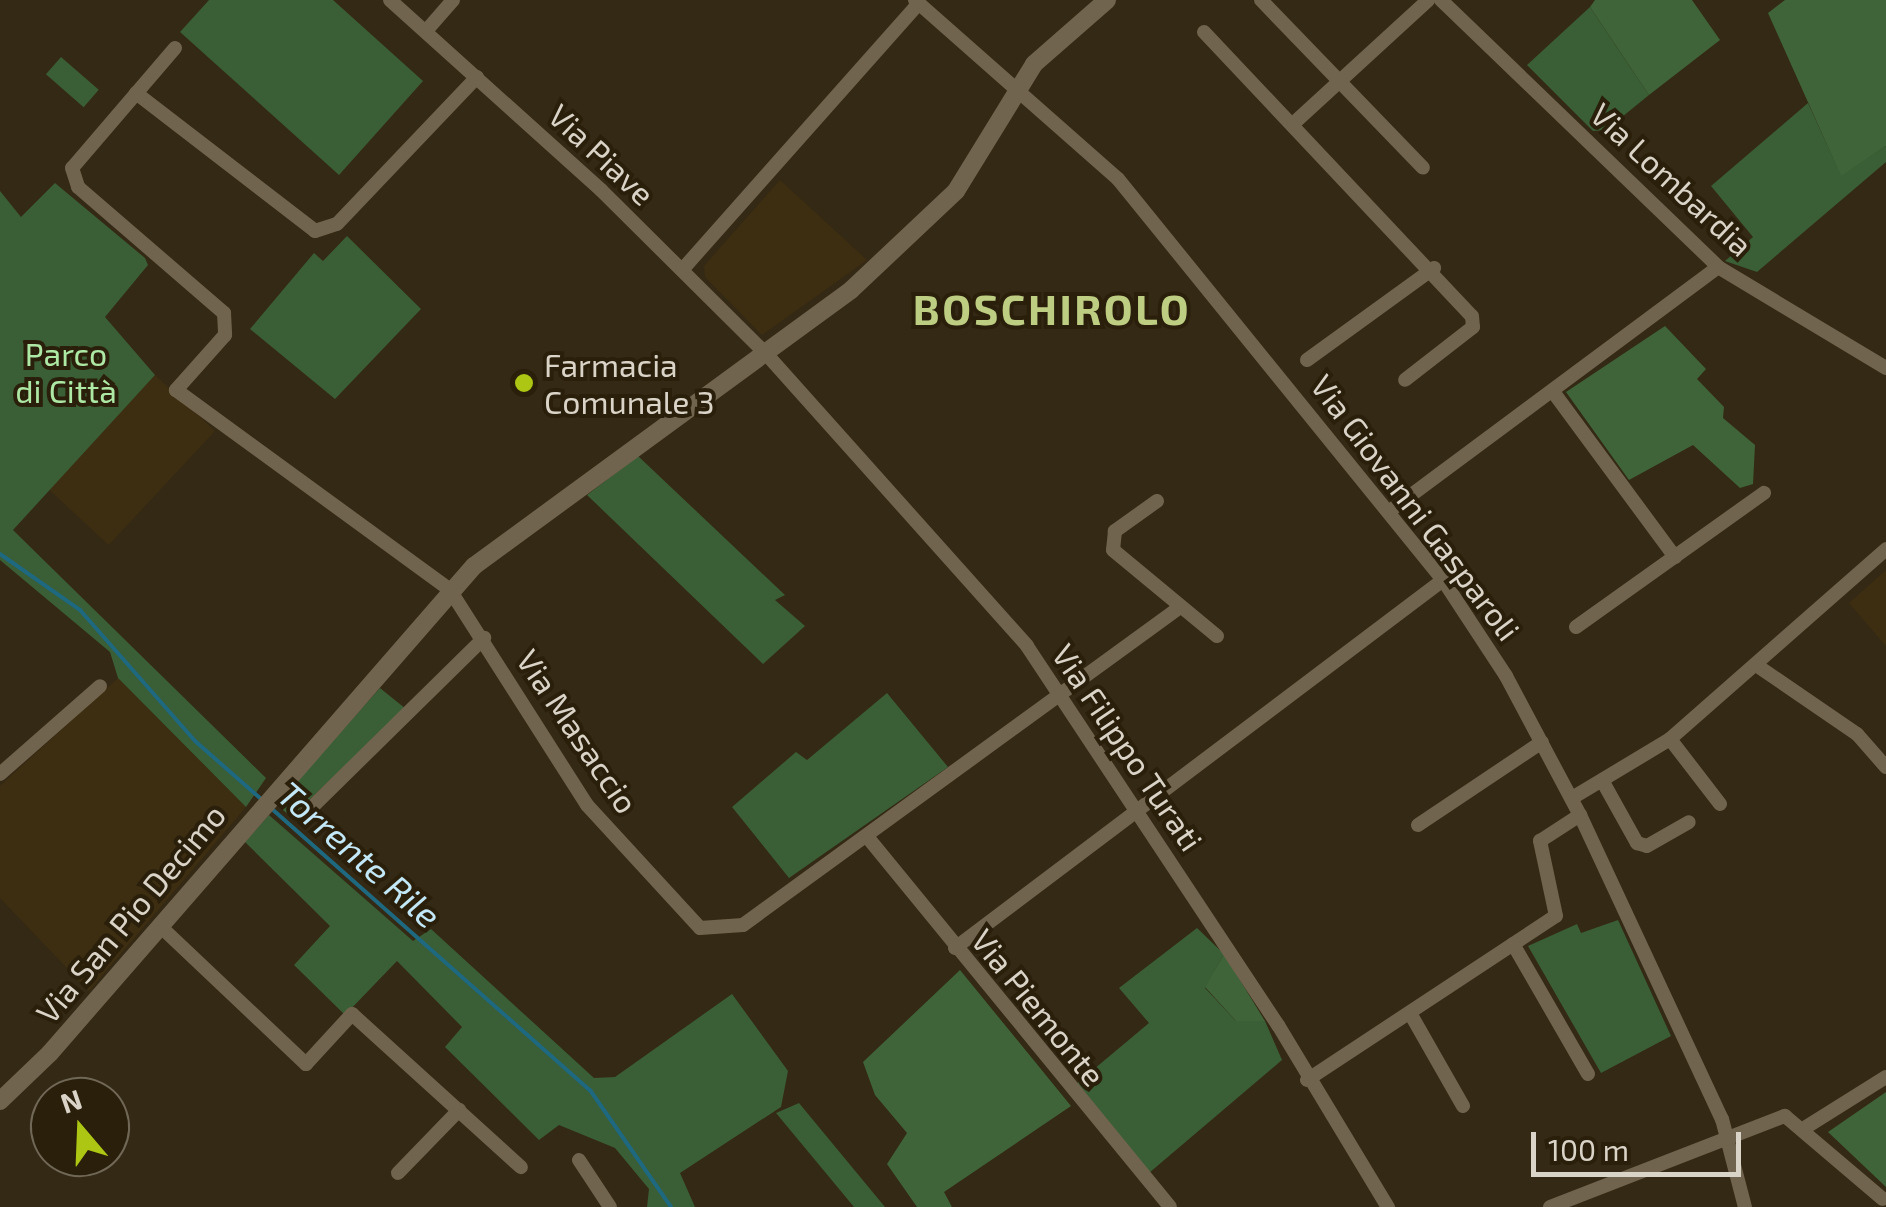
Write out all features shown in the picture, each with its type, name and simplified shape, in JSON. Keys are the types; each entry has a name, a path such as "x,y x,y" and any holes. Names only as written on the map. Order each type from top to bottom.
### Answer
{"street":[{"name":"Via Piave","path":"390,0 682,270 768,356"},
{"path":"426,31 453,0"},
{"name":"Via San Pio Decimo","path":"0,1101 160,926 450,590 674,415 768,356 956,191 1034,64 1107,0"},
{"path":"1260,0 1423,168"},
{"path":"1294,123 1428,0"},
{"name":"Via Lombardia","path":"1441,0 1718,267 1886,368"},
{"path":"682,270 917,2"},
{"name":"Via Giovanni Gasparoli","path":"917,2 1118,179 1391,510 1443,580 1572,798 1728,1140 1745,1207"},
{"path":"1204,32 1434,268 1474,327 1404,380"},
{"path":"175,48 136,93 315,231 337,224 477,77"},
{"name":"Via Masaccio","path":"136,93 77,159 72,180 224,313 226,335 176,390 450,590 587,805 689,919 714,932 743,924 869,839"},
{"path":"1391,510 1554,393 1718,267"},
{"path":"1307,360 1434,268"},
{"name":"Via Filippo Turati","path":"768,356 1060,692 1388,1207"},
{"path":"1554,393 1674,557"},
{"path":"1576,627 1764,493"},
{"path":"1158,501 1110,540 1180,608 1217,636"},
{"path":"1572,798 1670,740 1760,667 1886,548"},
{"path":"954,948 1443,580"},
{"path":"869,839 1060,692 1180,608"},
{"path":"306,813 484,638"},
{"path":"1760,667 1858,734 1886,767"},
{"path":"0,774 100,686"},
{"path":"1670,740 1720,804"},
{"path":"1418,825 1542,742"},
{"path":"1603,782 1636,843 1647,846 1688,822"},
{"path":"1307,1080 1560,910 1540,841 1580,815"},
{"name":"Via Piemonte","path":"869,839 954,948 1170,1207"},
{"path":"160,926 306,1064 352,1014 521,1166"},
{"path":"1512,944 1588,1074"},
{"path":"1410,1013 1463,1106"},
{"path":"1803,1129 1886,1077"},
{"path":"398,1173 459,1110"},
{"path":"1550,1207 1785,1116 1883,1199"},
{"path":"580,1160 610,1207"}],"shaded area":[{"path":"780,180 867,260 762,335 705,277 704,266"},
{"path":"155,375 215,431 109,545 49,489"},
{"path":"1886,570 1886,646 1849,603"},
{"path":"118,678 246,807 89,991 0,898 0,786"}],"green space":[{"path":"209,0 333,0 423,81 339,175 180,32"},
{"path":"1595,0 1692,0 1720,40 1649,95 1590,7"},
{"path":"1785,0 1886,0 1886,146 1841,176 1768,13"},
{"path":"1590,7 1649,95 1606,130 1593,131 1527,65"},
{"path":"61,57 99,90 84,107 46,74"},
{"path":"1808,103 1841,175 1886,146 1886,162 1757,272 1725,261 1753,237 1711,186"},
{"name":"Parco di Città","path":"55,183 145,258 148,265 105,317 155,375 13,530 266,778 246,807 118,678 110,652 0,560 0,191 21,217"},
{"path":"347,236 421,309 335,399 250,329 314,253 323,261"},
{"path":"1665,326 1706,369 1697,379 1724,407 1723,418 1755,445 1753,484 1740,488 1693,445 1629,480 1566,392"},
{"path":"638,456 785,595 775,600 805,626 763,664 587,495"},
{"path":"380,688 406,709 291,817 276,804"},
{"path":"887,693 948,767 789,878 732,807 796,752 807,760"},
{"path":"269,815 413,941 431,929 594,1078 615,1077 732,994 788,1071 781,1107 680,1173 695,1207 647,1207 649,1189 615,1148 559,1125 539,1140 445,1047 462,1027 397,961 345,1015 294,965 330,926 245,842"},
{"path":"1618,920 1671,1036 1601,1073 1528,946 1577,924 1581,933"},
{"path":"1197,928 1224,954 1205,988 1236,1021 1265,1021 1282,1060 1149,1173 1075,1085 1149,1023 1119,988"},
{"path":"1224,954 1265,1021 1236,1021 1205,987"},
{"path":"960,970 1071,1106 944,1192 952,1207 917,1207 887,1164 907,1133 875,1095 863,1062"},
{"path":"1886,1092 1886,1187 1828,1132"},
{"path":"799,1103 885,1207 854,1207 776,1113"}],"waterway":[{"name":"Torrente Rile","path":"0,554 80,610 195,741 261,799"},
{"name":"Torrente Rile","path":"272,809 590,1090 671,1207"}],"place":[{"name":"Farmacia Comunale 3","path":"524,383"}],"district":[{"name":"BOSCHIROLO","path":"1052,308"}]}
